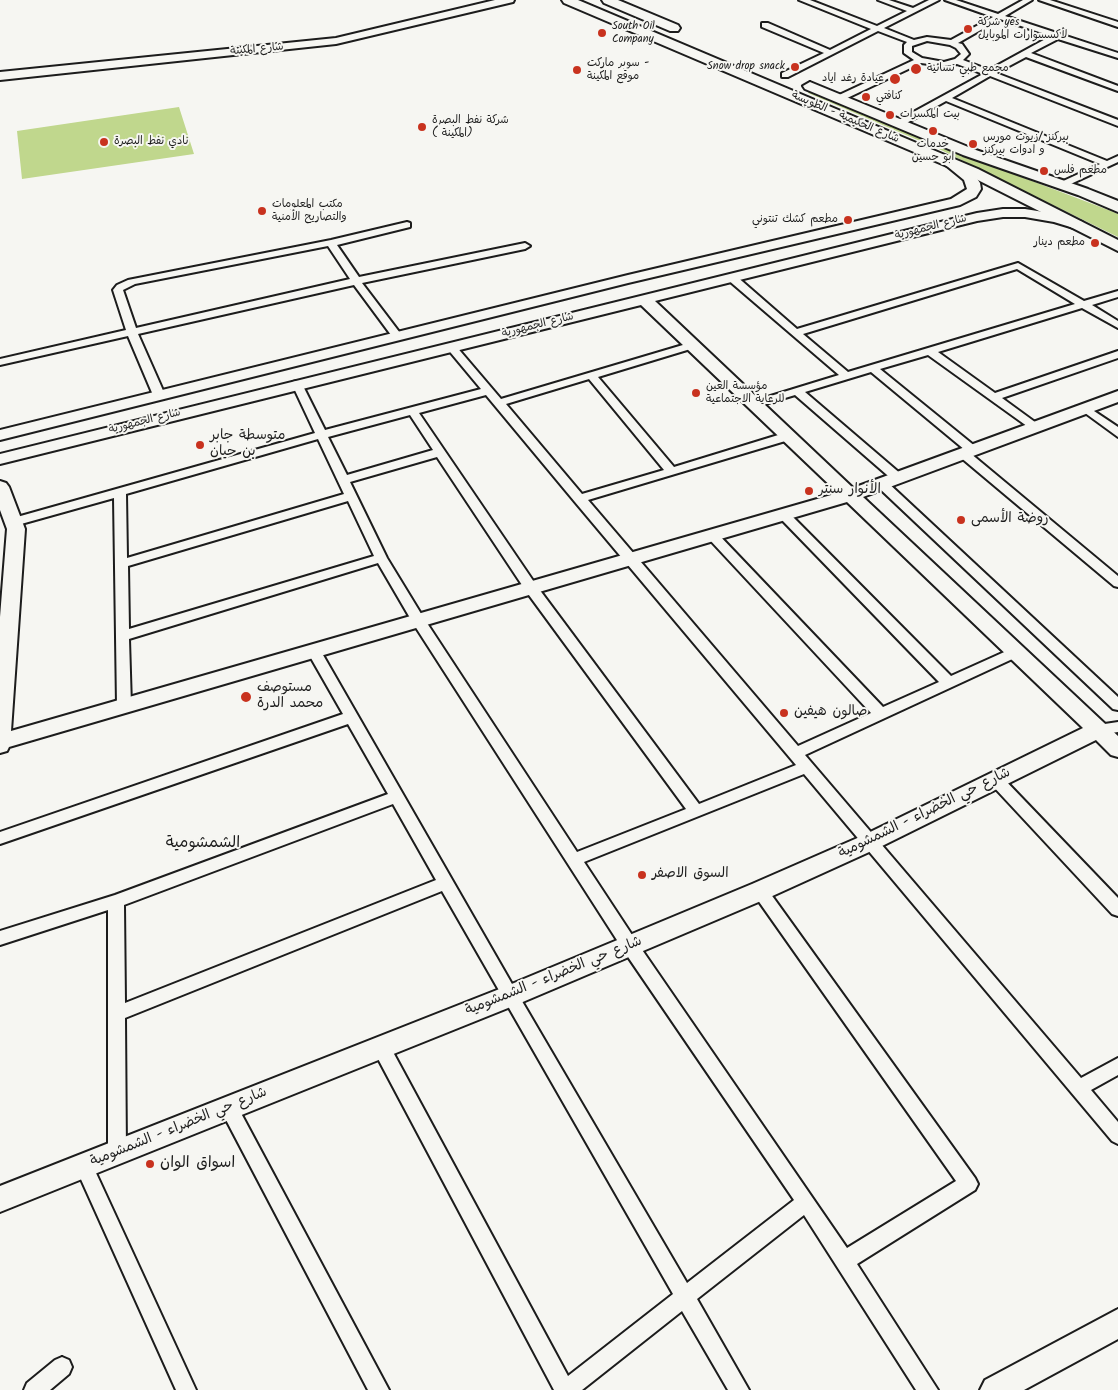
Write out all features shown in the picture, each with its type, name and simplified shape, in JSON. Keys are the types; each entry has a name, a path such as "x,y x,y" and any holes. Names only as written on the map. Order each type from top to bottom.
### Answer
{"main road":[{"name":"شارع المكينة","path":"0,76 58,67 325,36 368,29 484,0"},
{"name":"شارع المكينة","path":"0,70 58,67 336,41 509,0"},
{"name":"شارع الحكيمية - الطويسة","path":"568,0 998,184 1118,246"},
{"path":"608,0 689,35"},
{"path":"739,72 737,70 739,66 752,63"},
{"name":"شارع الحكيمية - الطويسة","path":"771,70 1007,167 1062,185 1118,207"},
{"name":"شارع الجمهورية","path":"0,435 628,279 955,202 971,194 974,189 973,183 969,177 948,162"},
{"path":"955,202 972,207 977,216"},
{"name":"شارع الجمهورية","path":"0,459 297,384 646,300 977,216 1025,213 1056,218 1077,225"},
{"path":"646,300 1016,652 1108,728 1118,749"},
{"path":"0,486 16,529 0,743 851,495 1118,396"},
{"name":"شارع حي الخضراء - الشمشومية","path":"0,1200 510,996 760,891 870,842 1108,728"},
{"path":"995,1390 1118,1324"}],"street":[{"path":"802,0 913,42"},
{"path":"882,0 913,11"},
{"path":"785,76 935,0"},
{"path":"949,0 1118,56"},
{"path":"952,42 1028,0"},
{"path":"1043,0 1118,25"},
{"path":"765,25 831,53"},
{"path":"900,123 1057,36"},
{"path":"958,61 965,54 959,46 952,42 927,39 913,42 906,49 908,53 920,60 936,64 958,61 1118,123"},
{"path":"1026,54 1118,89"},
{"path":"840,98 920,60"},
{"path":"946,98 1108,164"},
{"path":"1062,185 1118,159"},
{"path":"159,395 132,332 118,290 122,287 132,282 331,243 406,225"},
{"path":"331,243 356,281 398,336"},
{"path":"0,362 356,281 525,246"},
{"path":"797,332 1018,266 1118,325"},
{"path":"731,277 846,376"},
{"path":"755,404 1118,294"},
{"path":"498,403 693,345"},
{"path":"451,347 1118,1135"},
{"path":"930,351 1035,427"},
{"path":"995,397 1118,354"},
{"path":"872,368 1118,583"},
{"path":"592,376 671,471"},
{"path":"297,384 381,558 418,620 630,946 806,1202 928,1390"},
{"path":"14,522 322,435 488,391"},
{"path":"797,391 1118,705"},
{"path":"1085,408 1118,433"},
{"path":"414,412 531,588 696,811"},
{"path":"579,499 788,436"},
{"path":"344,480 440,452"},
{"path":"120,493 124,706"},
{"path":"121,564 352,496"},
{"path":"784,515 949,683"},
{"path":"712,536 880,714"},
{"path":"123,636 381,558"},
{"path":"314,651 510,996 739,1390"},
{"path":"795,754 1016,652"},
{"path":"0,838 351,717"},
{"path":"575,859 807,767"},
{"path":"996,780 1118,909"},
{"path":"0,938 116,901 396,797"},
{"path":"116,1014 446,883"},
{"path":"760,891 969,1184 844,1261"},
{"path":"116,901 117,1153"},
{"path":"381,1047 565,1390 806,1202"},
{"path":"1079,1088 1118,1066"},
{"path":"229,1108 379,1390"},
{"path":"84,1166 186,1390"},
{"path":"34,1390 62,1367"}],"green space":[{"path":"809,91 819,93 982,162 1118,214 1118,237 941,150 808,93"},
{"name":"نادي نفط البصرة","path":"179,107 194,154 22,179 17,131"}],"place":[{"name":"شركة yes لأكسسوارات الموبايل","path":"968,29"},
{"name":"South Oil Company","path":"602,33"},
{"name":"Snow drop snack","path":"795,67"},
{"name":"مجمع طبي نسائية","path":"916,69"},
{"name":"سوبر ماركت - موقع المكينة","path":"577,70"},
{"name":"عيادة رغد اياد","path":"895,79"},
{"name":"كنافتي","path":"866,97"},
{"name":"بيت المكسرات","path":"890,115"},
{"name":"شركة نفط البصرة ( المكينة)","path":"422,127"},
{"name":"خدمات ابو حسين","path":"933,131"},
{"name":"نادي نفط البصرة","path":"104,142"},
{"name":"بيركنز /زيوت مورس و ادوات بيركنز","path":"973,144"},
{"name":"مطعم فلس","path":"1044,171"},
{"name":"مكتب المعلومات والتصاريح الأمنية","path":"262,211"},
{"name":"مطعم كشك تنتوني","path":"848,220"},
{"name":"مطعم دينار","path":"1095,243"},
{"name":"مؤسسة العين للرعاية الاجتماعية","path":"696,393"},
{"name":"متوسطة جابر بن حيان","path":"200,445"},
{"name":"الأنوار سنتر","path":"809,491"},
{"name":"روضة الأسمى","path":"961,520"},
{"name":"مستوصف محمد الدرة","path":"246,697"},
{"name":"صالون هيفين","path":"784,713"},
{"name":"السوق الاصفر","path":"642,875"},
{"name":"اسواق الوان","path":"150,1164"}],"district":[{"name":"الشمشومية","path":"203,844"}]}
